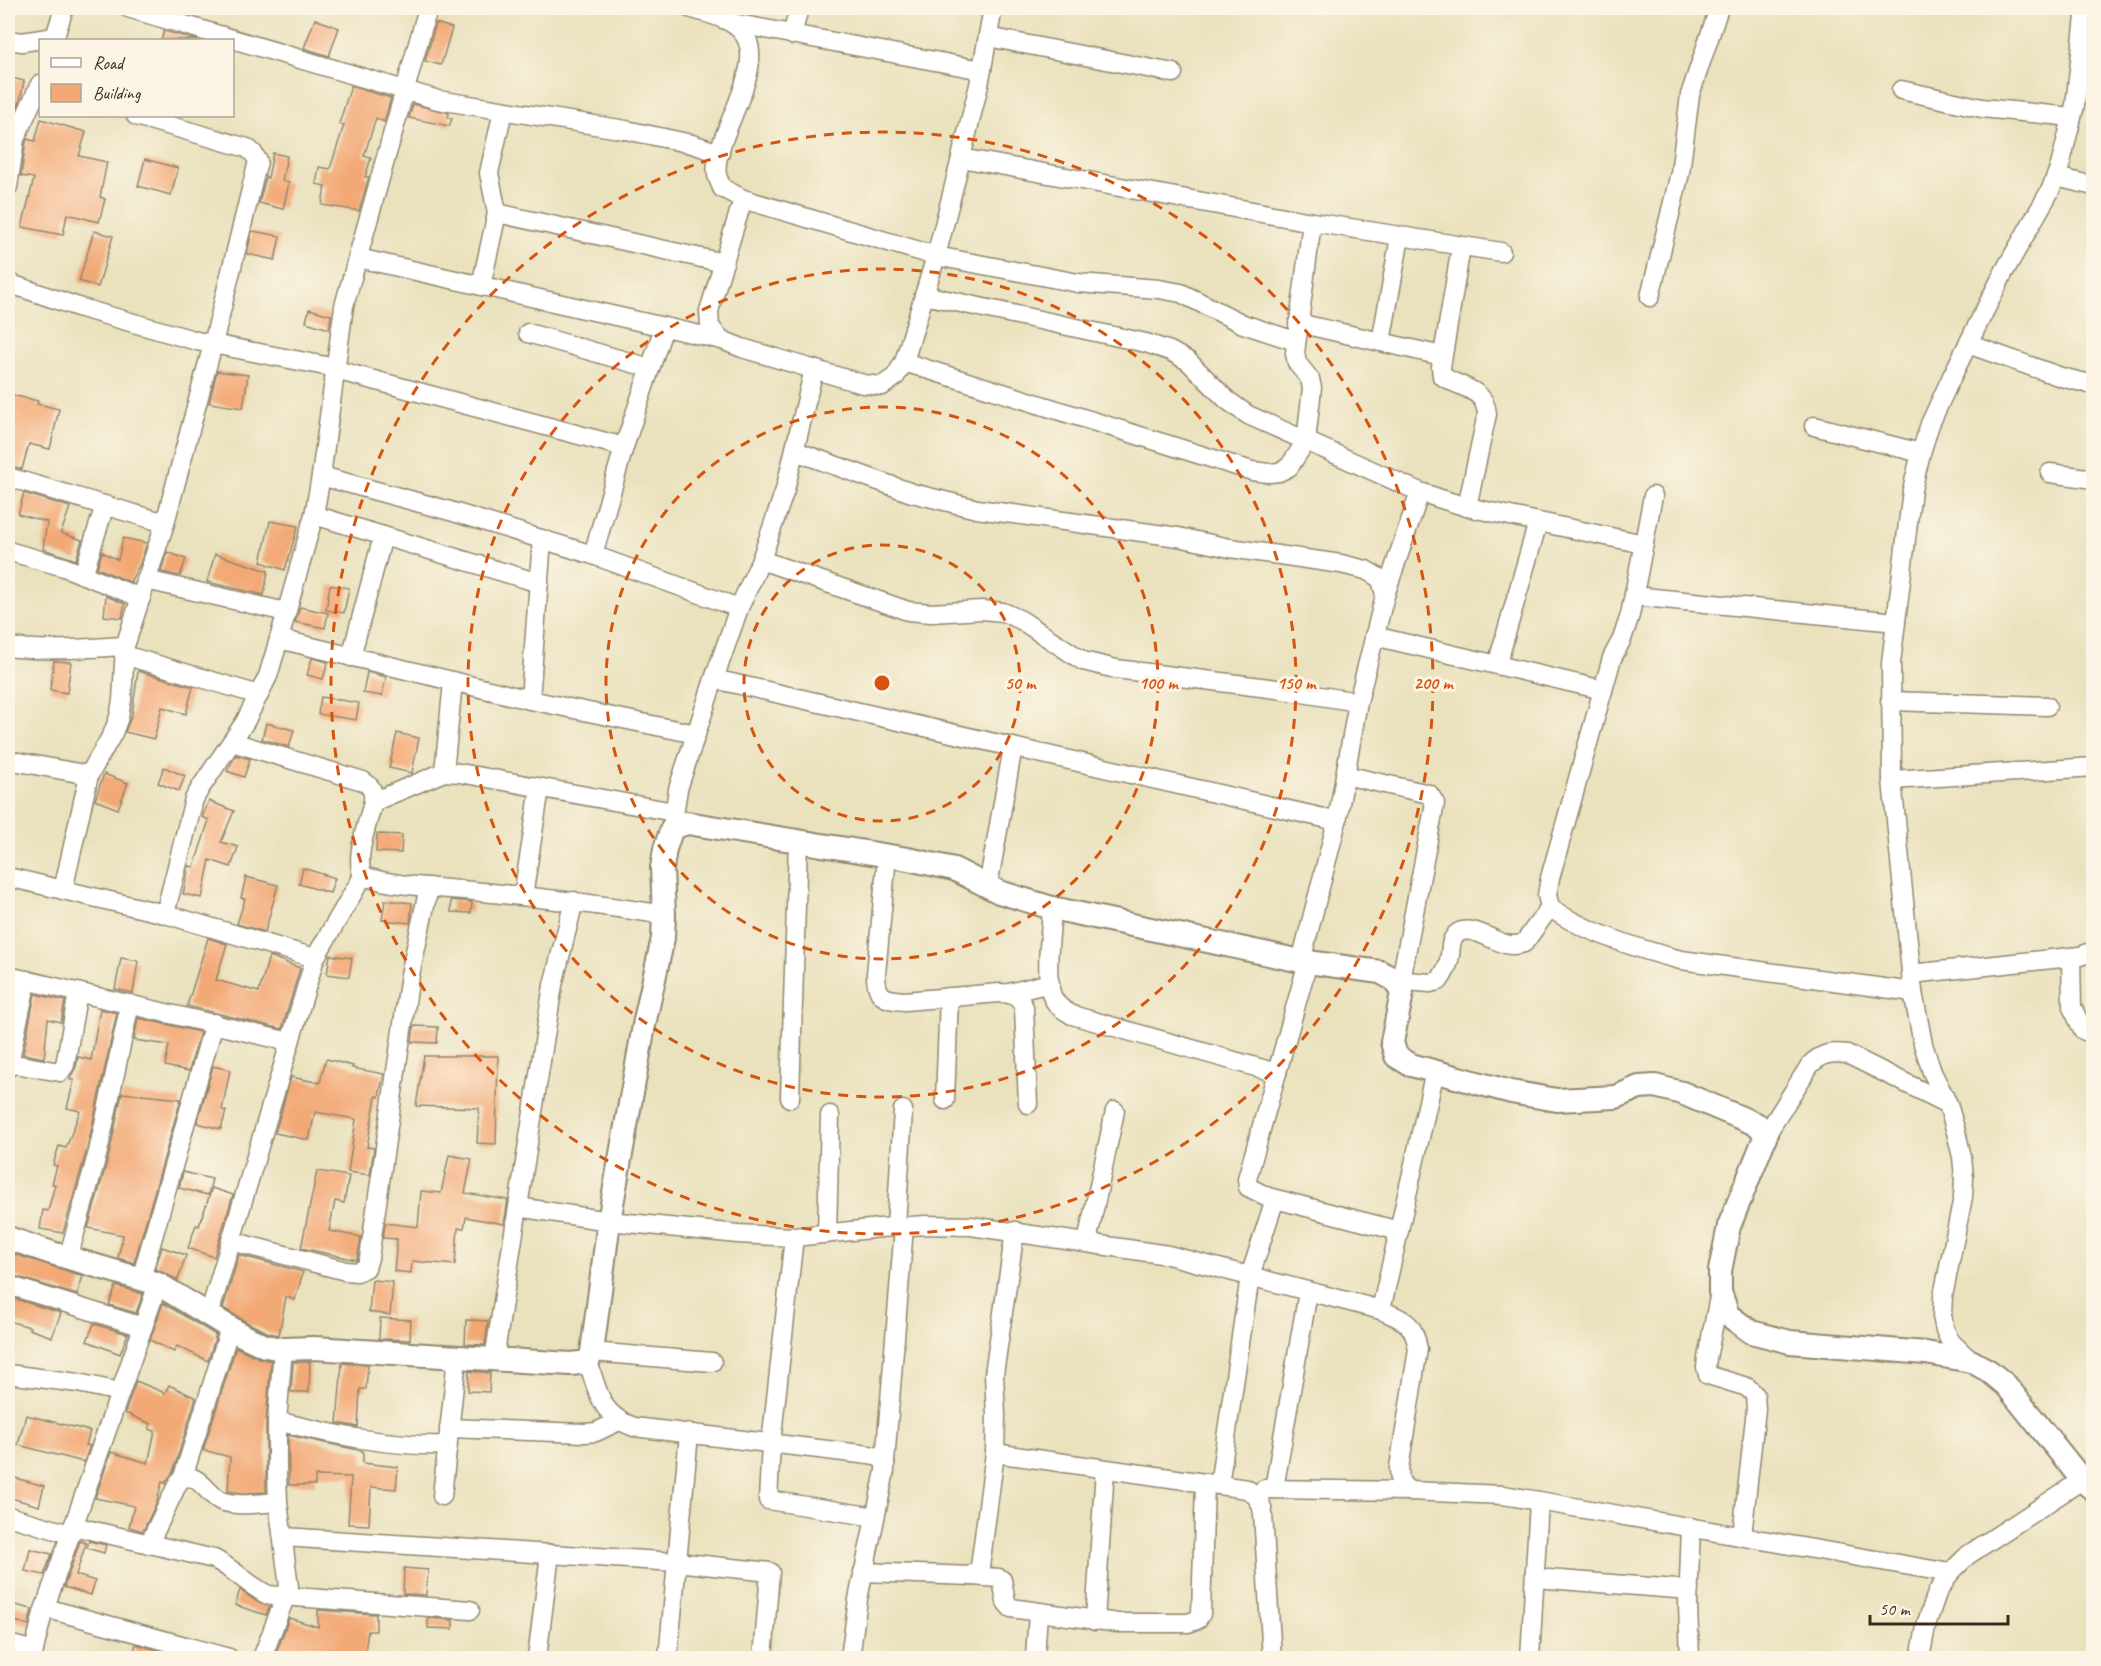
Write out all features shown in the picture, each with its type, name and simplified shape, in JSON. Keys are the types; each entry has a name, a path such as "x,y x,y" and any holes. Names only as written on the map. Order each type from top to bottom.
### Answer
{"street":[{"path":"55,39 64,8"},
{"path":"129,8 303,59 405,92 448,102 626,129 720,153"},
{"path":"165,914 194,799 232,742 259,695 268,676 279,639 314,515 344,306 428,8"},
{"path":"689,8 732,23 982,70"},
{"path":"792,34 800,8"},
{"path":"358,258 722,340 863,384 882,386 895,376 904,362 936,256 982,70 993,8"},
{"path":"1650,297 1680,174 1690,95 1719,8"},
{"path":"1920,1659 1927,1622 1937,1593 1950,1573 1968,1555 2088,1485 2006,1385 1989,1371 1971,1361 1950,1341 1945,1330 1942,1316 1943,1296 1963,1197 1964,1178 1962,1157 1948,1104 1932,1072 1923,1044 1912,983 1892,780 1890,701 1891,663 1912,489 1921,453 1930,424 1968,344 2056,177 2072,117 2086,8"},
{"path":"732,23 745,34 750,51 747,75 720,153 717,174 722,188 743,200 936,256 1078,283 1159,289 1181,293 1243,324 1381,342 1442,356"},
{"path":"988,37 1173,73"},
{"path":"8,40 39,40"},
{"path":"8,187 15,139 39,88"},
{"path":"1901,90 1982,108 2072,117"},
{"path":"482,286 497,213 489,172 503,111"},
{"path":"63,890 89,775 113,733 119,717 123,700 125,651 165,523 213,344 258,161 247,148 139,117"},
{"path":"961,158 1312,222 1501,252"},
{"path":"2056,177 2094,186"},
{"path":"722,340 710,327 709,312 743,200"},
{"path":"497,213 724,263"},
{"path":"904,362 1252,471 1279,472 1289,467 1306,441 1312,388 1310,379 1297,363 1297,332 1312,222"},
{"path":"1381,342 1400,237"},
{"path":"1461,247 1440,367 1443,376 1483,397 1486,404 1487,414 1467,507"},
{"path":"8,283 90,311 213,344 336,369 624,447"},
{"path":"924,295 1146,343 1170,351 1188,361 1227,400 1248,415 1420,492 1467,507 1644,544"},
{"path":"592,555 624,447 664,327"},
{"path":"528,333 650,368"},
{"path":"1968,344 2061,377 2094,385"},
{"path":"814,369 785,490 760,560 739,608 678,789 662,868 663,938 645,1020 609,1221 590,1357 603,1403 609,1413 619,1421 644,1428 688,1434 869,1455 879,1457 885,1462"},
{"path":"1815,426 1921,453"},
{"path":"795,451 912,493 977,509 1178,537 1366,570 1381,579 1385,595"},
{"path":"2050,473 2094,479"},
{"path":"321,476 542,539 739,608"},
{"path":"8,477 165,523"},
{"path":"1399,1231 1275,1199 1248,1188 1247,1179 1277,1073 1337,821 1358,702 1374,636 1385,595 1420,492"},
{"path":"1653,496 1626,627 1612,658 1550,879 1547,895 1550,907 1565,918 1602,933 1654,954 1681,960 1912,983 2072,957 2094,951"},
{"path":"83,575 105,505"},
{"path":"314,515 539,583"},
{"path":"1497,665 1538,522"},
{"path":"351,657 383,536"},
{"path":"530,700 542,539"},
{"path":"8,550 83,575 144,589 286,612"},
{"path":"760,560 908,611 1003,612 1083,661 1116,669 1277,689 1358,702"},
{"path":"1634,596 1896,622"},
{"path":"1374,636 1603,690"},
{"path":"279,639 530,700 696,734"},
{"path":"8,647 30,650 125,651 259,695"},
{"path":"714,678 1337,821"},
{"path":"444,772 453,682"},
{"path":"1890,701 2047,706"},
{"path":"232,742 363,781 371,787 374,793 373,802 359,858 359,868 363,876 429,887 574,901 664,915"},
{"path":"988,886 1013,747"},
{"path":"8,760 89,775"},
{"path":"1892,780 2094,767"},
{"path":"373,802 444,772 460,773 540,788 687,823 954,869 1022,900 1052,908 1304,961 1380,972 1398,980 1430,983 1439,981 1449,960 1452,941 1457,934 1464,930 1504,944 1524,943 1550,907"},
{"path":"1345,775 1429,794 1435,803 1398,980 1402,993 1392,1042 1396,1056 1411,1065 1511,1092 1557,1100 1616,1096 1639,1087 1655,1086 1682,1093 1758,1125 1766,1135"},
{"path":"523,896 540,788"},
{"path":"790,1098 798,842"},
{"path":"887,856 876,985 880,994 890,1000 905,1001 1009,993 1050,983"},
{"path":"209,1315 315,958 363,876"},
{"path":"8,878 165,914 315,958"},
{"path":"231,1241 346,1270 357,1272 366,1268 410,975 429,887"},
{"path":"494,1359 553,985 574,901"},
{"path":"1052,908 1050,983 1053,998 1060,1008 1072,1015 1277,1073"},
{"path":"2072,957 2072,1007 2083,1030 2094,1035"},
{"path":"8,976 290,1042"},
{"path":"27,981 8,1065 60,1072 65,1065 78,992"},
{"path":"1009,993 1019,997 1024,1007 1028,1104"},
{"path":"945,1100 949,997"},
{"path":"68,1258 98,1152 130,1004"},
{"path":"8,1644 33,1655 45,1608 143,1327 149,1282 214,1023"},
{"path":"1742,1536 1756,1409 1755,1395 1747,1387 1708,1375 1706,1367 1720,1292 1720,1270 1730,1226 1766,1135 1810,1065 1819,1056 1832,1052 1847,1054 1948,1104"},
{"path":"1381,1310 1435,1071"},
{"path":"850,1659 863,1572 885,1471 900,1227 903,1110"},
{"path":"1087,1242 1115,1111"},
{"path":"826,1234 830,1115"},
{"path":"863,1572 999,1578 1002,1580 1007,1606 1095,1621 1188,1623 1197,1620 1201,1614 1212,1484 1250,1276 1275,1199"},
{"path":"518,1207 609,1221 738,1234 794,1237 900,1227 971,1226 1168,1255 1381,1310 1405,1321 1415,1332 1418,1349 1399,1468 1400,1482 1409,1491"},
{"path":"972,1576 980,1567 994,1454 996,1416 994,1374 1015,1232"},
{"path":"794,1237 771,1444 768,1500 875,1517"},
{"path":"8,1238 149,1282 265,1346 283,1349 314,1348 571,1364 590,1357 712,1362"},
{"path":"8,1285 143,1327"},
{"path":"1275,1489 1308,1292"},
{"path":"1720,1292 1728,1315 1751,1332 1760,1335 1790,1342 1926,1353 1971,1361"},
{"path":"149,1544 183,1477 230,1328"},
{"path":"262,1659 287,1596 289,1580 278,1502 278,1421 283,1349"},
{"path":"442,1496 457,1358"},
{"path":"8,1374 78,1383 120,1392"},
{"path":"278,1421 336,1435 420,1446 449,1437 597,1432 619,1421"},
{"path":"668,1659 688,1434"},
{"path":"994,1454 1247,1489 1503,1495 1950,1573"},
{"path":"1095,1621 1105,1469"},
{"path":"183,1477 190,1476 198,1480 214,1497 223,1502 239,1504 278,1502"},
{"path":"1247,1489 1256,1495 1262,1505 1272,1659"},
{"path":"1530,1659 1539,1501"},
{"path":"8,1516 214,1559 229,1566 258,1591 268,1595 470,1610"},
{"path":"1690,1659 1691,1527"},
{"path":"283,1537 676,1562 770,1572 762,1659"},
{"path":"537,1659 550,1554"},
{"path":"1535,1578 1689,1590"},
{"path":"45,1608 229,1659"},
{"path":"1035,1659 1038,1612"}],"building":[{"path":"315,19 339,28 329,56 304,48"},
{"path":"436,23 452,28 441,65 425,61"},
{"path":"164,31 194,39 161,39"},
{"path":"8,77 24,81 20,101 8,127"},
{"path":"351,86 391,98 384,122 376,118 364,156 371,158 365,177 369,177 359,211 322,205 325,186 316,184 319,167 330,169 344,125 339,124"},
{"path":"413,104 449,113 448,118 452,119 449,126 409,118"},
{"path":"41,119 86,132 79,156 107,162 100,197 105,199 99,222 67,214 63,235 22,227 34,178 21,176 26,142 27,139 35,141"},
{"path":"273,153 287,156 282,181 289,183 283,209 259,203 266,177 268,178"},
{"path":"145,159 178,168 171,195 138,186"},
{"path":"94,231 113,236 98,287 79,281"},
{"path":"252,231 280,236 275,260 247,254"},
{"path":"309,309 331,315 329,329 306,322"},
{"path":"217,371 248,375 243,408 209,403"},
{"path":"8,394 59,409 50,449 29,444 22,469 8,466"},
{"path":"24,493 70,507 61,533 82,540 76,560 43,549 47,522 18,514"},
{"path":"270,521 298,526 285,570 261,562"},
{"path":"123,538 147,543 140,564 130,582 97,568 102,552 118,560"},
{"path":"167,552 186,559 180,576 161,572"},
{"path":"215,554 268,571 264,595 207,582"},
{"path":"330,585 349,588 344,613 326,610"},
{"path":"106,596 125,604 122,618 104,616"},
{"path":"300,607 328,613 325,628 295,622"},
{"path":"312,658 328,662 323,679 307,675"},
{"path":"54,661 71,662 67,693 50,690"},
{"path":"138,671 193,687 186,714 162,707 154,739 125,732 132,714"},
{"path":"367,672 386,677 382,696 363,693"},
{"path":"321,697 359,703 356,720 318,714"},
{"path":"266,723 294,730 289,747 262,739"},
{"path":"397,733 419,738 412,773 389,768"},
{"path":"236,755 250,759 244,777 227,771"},
{"path":"164,767 185,776 179,791 158,783"},
{"path":"104,774 128,783 118,809 95,800"},
{"path":"209,801 234,811 221,842 238,847 231,867 210,860 202,898 183,894 189,866 194,867 209,820 202,817"},
{"path":"377,834 402,835 401,853 376,852"},
{"path":"303,868 335,878 330,893 299,884"},
{"path":"246,877 278,885 265,932 237,924 245,899 241,898"},
{"path":"385,900 412,903 410,923 382,920"},
{"path":"451,900 472,902 471,913 451,912"},
{"path":"208,938 227,944 216,980 259,992 269,956 300,968 282,1029 187,1006"},
{"path":"330,955 352,958 349,977 327,974"},
{"path":"121,958 138,961 133,993 115,989"},
{"path":"8,987 14,989 9,1012 8,1012"},
{"path":"35,994 65,1001 61,1022 48,1019 44,1058 23,1054"},
{"path":"100,1009 117,1013 87,1149 63,1233 40,1229 43,1210 48,1211 55,1184 52,1184 57,1166 53,1165 59,1146 66,1148 80,1111 67,1108 74,1080 70,1080 71,1076 78,1057 91,1060"},
{"path":"138,1018 200,1032 189,1071 165,1066 169,1045 134,1040"},
{"path":"414,1026 438,1027 437,1043 412,1042"},
{"path":"424,1056 498,1056 496,1144 477,1143 479,1108 416,1106"},
{"path":"326,1059 353,1066 352,1068 384,1074 379,1097 376,1096 367,1147 374,1148 370,1175 348,1172 356,1119 315,1112 309,1140 275,1133 291,1077 320,1083"},
{"path":"213,1066 230,1070 222,1110 226,1111 221,1129 197,1123"},
{"path":"122,1093 181,1099 134,1263 118,1258 123,1235 88,1228 109,1155"},
{"path":"449,1155 472,1159 465,1193 508,1200 504,1224 466,1217 464,1228 458,1228 455,1265 412,1261 411,1273 394,1271 397,1239 383,1238 385,1223 418,1227 421,1191 441,1193"},
{"path":"317,1171 349,1176 344,1203 335,1201 329,1231 361,1237 357,1260 301,1248"},
{"path":"183,1172 212,1179 208,1195 179,1188"},
{"path":"212,1188 233,1195 214,1257 188,1248 196,1225 199,1226"},
{"path":"162,1247 186,1255 178,1280 155,1269"},
{"path":"8,1252 83,1276 77,1295 8,1274"},
{"path":"239,1255 303,1272 295,1300 286,1297 279,1335 248,1323 223,1308"},
{"path":"372,1280 393,1282 390,1315 369,1312"},
{"path":"116,1286 143,1294 136,1313 109,1305"},
{"path":"12,1298 61,1313 52,1337 29,1329 30,1327 8,1321"},
{"path":"163,1303 216,1335 208,1361 177,1346 174,1352 150,1340"},
{"path":"380,1318 411,1320 410,1340 379,1339"},
{"path":"466,1320 488,1321 485,1345 465,1344"},
{"path":"94,1324 128,1334 120,1354 87,1341"},
{"path":"236,1347 271,1361 266,1421 266,1492 228,1491 230,1457 203,1450"},
{"path":"293,1362 310,1362 309,1392 291,1392"},
{"path":"342,1363 368,1365 366,1389 360,1389 358,1427 337,1423"},
{"path":"469,1371 490,1373 489,1392 468,1391"},
{"path":"136,1381 165,1393 169,1385 196,1398 173,1472 165,1483 162,1482 157,1501 143,1531 129,1527 134,1506 95,1498 111,1452 148,1463 155,1431 149,1429 151,1424 125,1413"},
{"path":"26,1415 90,1431 86,1445 90,1446 84,1462 18,1445"},
{"path":"288,1435 363,1451 363,1463 398,1467 396,1489 371,1487 369,1525 348,1524 351,1477 315,1476 315,1485 289,1485"},
{"path":"12,1477 44,1486 39,1506 8,1497"},
{"path":"80,1541 86,1543 76,1575 95,1581 91,1595 64,1587"},
{"path":"89,1541 106,1545 104,1553 87,1548"},
{"path":"30,1549 52,1554 44,1575 25,1571"},
{"path":"404,1568 428,1570 426,1595 403,1594"},
{"path":"240,1590 256,1601 270,1606 266,1615 235,1605"},
{"path":"15,1605 32,1609 29,1625 11,1620"},
{"path":"318,1610 376,1614 376,1631 368,1631 364,1659 274,1659 289,1618 318,1627"},
{"path":"428,1618 453,1620 453,1629 428,1628"},
{"path":"136,1644 188,1659 131,1659"}]}
